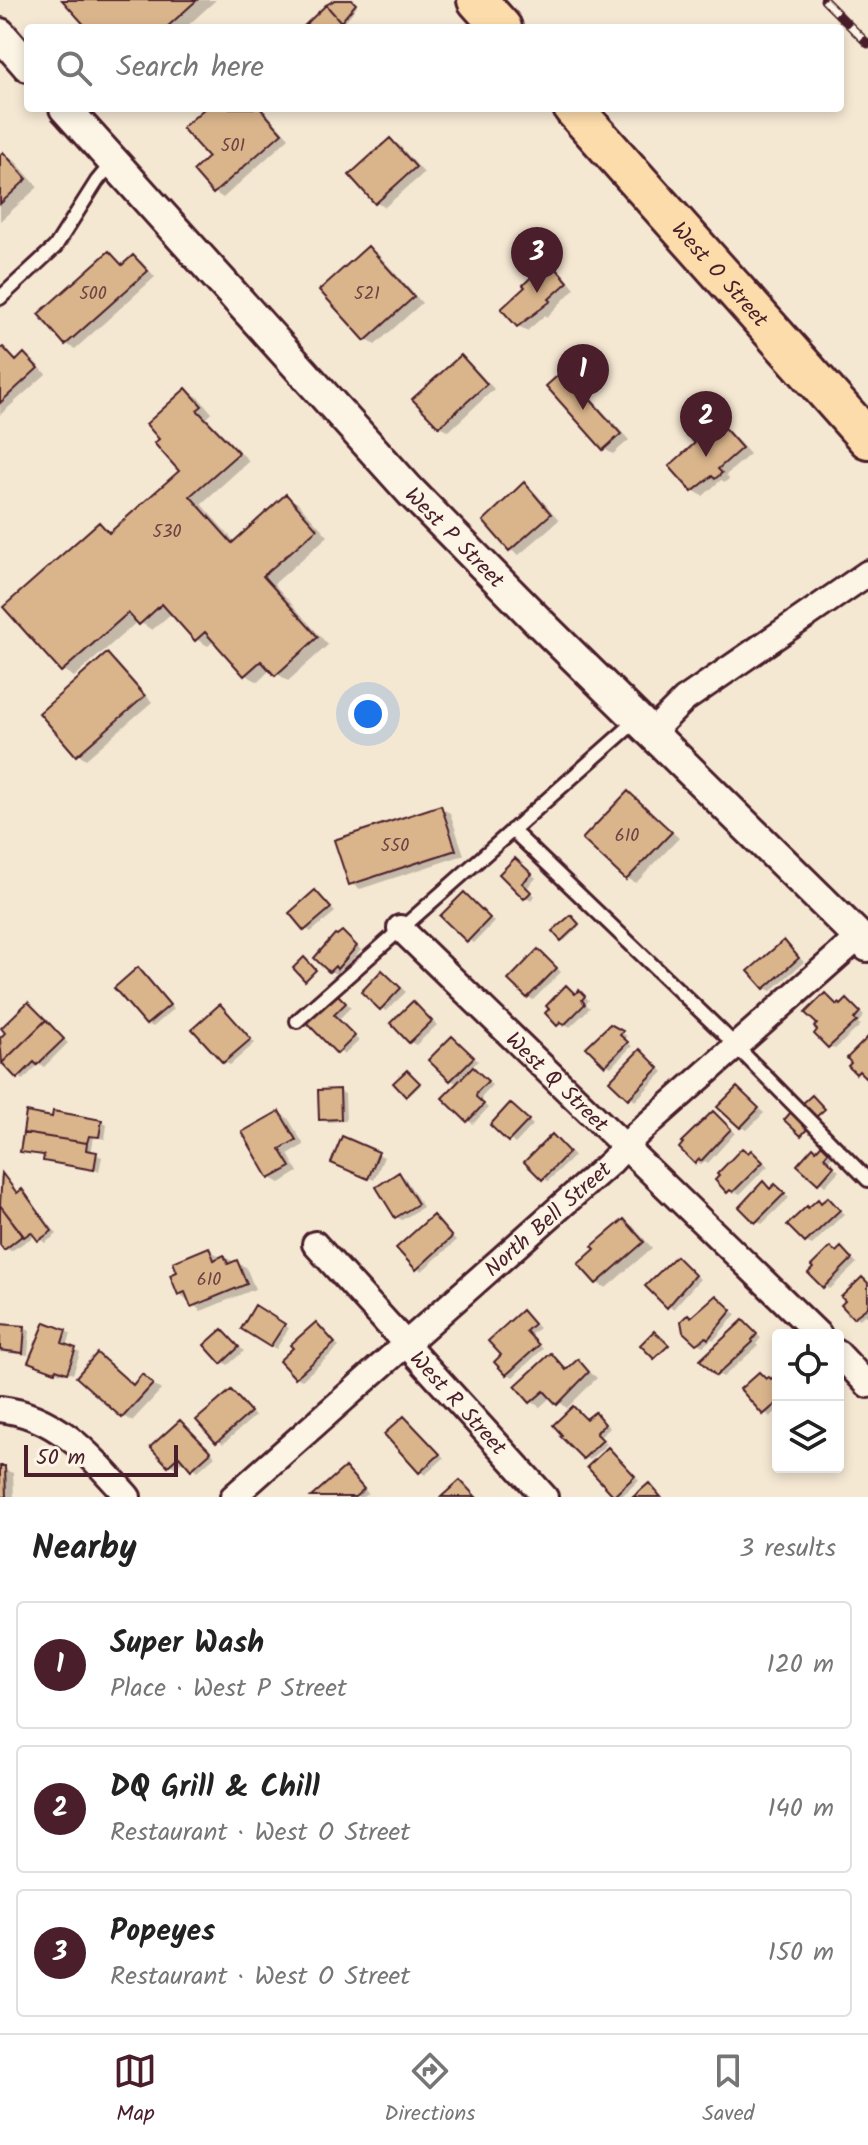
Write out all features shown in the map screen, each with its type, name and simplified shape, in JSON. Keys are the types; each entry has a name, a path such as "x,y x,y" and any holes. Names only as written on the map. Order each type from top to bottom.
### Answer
{"main road":[{"path":"477,0 498,24"},
{"name":"West O Street","path":"577,112 868,439"}],"street":[{"path":"0,34 24,61"},
{"name":"West P Street","path":"69,112 411,492 864,942"},
{"path":"644,726 868,573"},
{"name":"West Q Street","path":"400,928 813,1329"},
{"name":"North Bell Street","path":"233,1497 611,1162 736,1046 864,942"},
{"name":"West R Street","path":"315,1244 545,1497"},
{"path":"844,1359 868,1385"},
{"path":"0,1409 33,1417 74,1440 128,1497"}],"lane":[{"path":"0,298 55,247 97,181 113,162"},
{"path":"297,1021 512,830 644,726"},
{"path":"512,830 590,902 868,1180"}],"building":[{"path":"62,0 197,0 170,24 83,24"},
{"path":"335,0 352,0 356,4 341,22 326,5"},
{"path":"326,5 341,22 340,24 306,24"},
{"path":"200,112 264,112 282,133 213,194 193,171 208,157 182,128"},
{"path":"390,138 416,167 375,204 349,175"},
{"path":"3,152 27,179 0,204 0,155"},
{"path":"368,246 414,297 365,341 319,290"},
{"path":"109,251 122,265 133,255 148,271 65,345 38,314"},
{"path":"549,260 568,282 549,299 551,301 517,327 501,309"},
{"path":"3,347 16,361 24,353 38,368 0,403 0,349"},
{"path":"461,355 487,384 439,427 412,399"},
{"path":"564,370 621,434 603,450 546,386"},
{"path":"186,388 202,406 197,410 239,453 190,496 232,543 286,494 317,529 263,576 318,637 275,676 261,661 244,676 205,632 195,641 162,604 139,625 128,613 61,672 3,607 99,522 109,533 179,471 154,443 159,439 146,424"},
{"path":"719,422 742,448 718,469 722,473 715,479 712,476 692,492 669,466 695,443 692,440 700,433 703,436"},
{"path":"524,482 551,514 509,551 483,521"},
{"path":"107,653 145,696 76,756 39,713"},
{"path":"628,791 672,832 626,880 582,839"},
{"path":"441,805 456,850 349,885 334,840"},
{"path":"515,858 532,874 522,883 531,892 524,899 499,874"},
{"path":"315,890 331,908 304,931 289,913"},
{"path":"464,892 490,918 467,942 440,916"},
{"path":"571,915 579,924 561,941 552,931"},
{"path":"342,931 357,946 337,969 335,966 329,972 314,958 335,934"},
{"path":"784,940 799,958 764,989 748,971"},
{"path":"538,949 557,968 527,998 508,980"},
{"path":"304,957 316,970 305,981 293,968"},
{"path":"138,967 170,1005 146,1025 114,988"},
{"path":"382,970 401,988 380,1010 361,992"},
{"path":"566,985 575,994 579,990 585,996 582,1000 585,1004 564,1025 561,1022 557,1026 545,1013 549,1009 546,1006"},
{"path":"336,993 346,1003 334,1015 355,1036 337,1054 306,1022"},
{"path":"825,993 837,1005 847,999 860,1012 854,1019 857,1021 828,1048 814,1034 817,1024 805,1013"},
{"path":"413,1001 432,1021 409,1043 390,1023"},
{"path":"28,1002 46,1020 2,1063 0,1038 5,1033 1,1028"},
{"path":"220,1004 251,1039 223,1063 192,1029"},
{"path":"46,1020 64,1039 17,1079 2,1063"},
{"path":"610,1024 623,1031 620,1035 628,1042 605,1066 586,1047"},
{"path":"452,1036 474,1057 450,1081 428,1060"},
{"path":"868,1037 868,1074 865,1077 848,1066 851,1063 847,1058"},
{"path":"640,1049 659,1068 628,1099 609,1081"},
{"path":"473,1067 488,1081 476,1097 484,1104 467,1122 442,1098"},
{"path":"407,1070 420,1083 406,1097 393,1083"},
{"path":"737,1087 759,1108 740,1128 717,1107"},
{"path":"340,1089 341,1119 319,1120 318,1090"},
{"path":"812,1095 825,1109 815,1118 802,1104"},
{"path":"510,1103 529,1120 508,1142 490,1125"},
{"path":"53,1111 102,1120 99,1137 89,1136 87,1143 23,1133 26,1112 52,1117"},
{"path":"279,1111 296,1140 280,1149 291,1167 269,1179 242,1132"},
{"path":"713,1111 731,1129 695,1164 679,1148 681,1142"},
{"path":"791,1112 808,1128 801,1136 784,1120"},
{"path":"23,1133 87,1143 86,1150 97,1152 94,1170 43,1161 44,1155 20,1152"},
{"path":"552,1134 569,1152 542,1180 524,1162"},
{"path":"342,1136 379,1152 368,1179 331,1163"},
{"path":"822,1144 829,1151 824,1157 834,1166 818,1184 797,1165 813,1147 816,1150"},
{"path":"742,1148 748,1153 751,1150 763,1162 733,1192 730,1190 727,1193 715,1180 719,1176 717,1174"},
{"path":"399,1172 418,1204 395,1218 376,1187"},
{"path":"2,1173 17,1193 22,1189 52,1231 38,1241 31,1232 24,1237 0,1205"},
{"path":"763,1181 770,1189 775,1184 785,1193 755,1223 739,1207"},
{"path":"828,1197 840,1210 805,1243 787,1225 807,1206 818,1199 821,1203"},
{"path":"0,1205 23,1235 4,1250 0,1245"},
{"path":"433,1215 452,1237 416,1270 396,1248"},
{"path":"624,1219 644,1242 596,1284 578,1264 595,1249 592,1246"},
{"path":"209,1247 214,1260 224,1255 228,1264 237,1260 247,1284 191,1307 185,1292 178,1295 170,1275 177,1272 173,1262"},
{"path":"830,1247 836,1252 841,1247 852,1259 823,1288 808,1273"},
{"path":"676,1256 695,1275 667,1308 645,1286"},
{"path":"862,1277 868,1283 868,1307 853,1318 841,1305 845,1301 841,1297"},
{"path":"716,1295 732,1310 708,1339 706,1337 696,1344 683,1332 681,1321 688,1314 691,1317"},
{"path":"255,1305 285,1324 270,1347 241,1329"},
{"path":"522,1310 534,1324 526,1331 539,1345 506,1375 494,1362 501,1355 488,1341"},
{"path":"743,1320 757,1334 753,1342 716,1376 700,1360"},
{"path":"45,1322 66,1330 62,1343 76,1348 67,1373 28,1362"},
{"path":"316,1322 335,1343 295,1378 279,1361 293,1348 290,1345"},
{"path":"0,1324 25,1326 23,1353 0,1350"},
{"path":"222,1329 239,1347 221,1364 204,1345"},
{"path":"654,1331 669,1345 654,1359 640,1345"},
{"path":"97,1353 133,1385 142,1374 153,1384 122,1418 76,1377"},
{"path":"551,1353 566,1370 578,1359 589,1372 557,1405 544,1391 530,1403 515,1386"},
{"path":"759,1372 766,1379 772,1378 772,1407 763,1415 740,1389"},
{"path":"231,1390 251,1412 216,1443 196,1420"},
{"path":"573,1406 586,1419 595,1412 605,1424 596,1433 603,1440 583,1459 553,1425"},
{"path":"404,1416 440,1454 419,1473 384,1434"},
{"path":"180,1420 211,1452 191,1470 179,1456 168,1466 150,1447"},
{"path":"608,1447 635,1476 614,1496 587,1467"},
{"path":"0,1466 5,1466 6,1497 0,1497"},
{"path":"345,1467 364,1489 355,1497 311,1497"},
{"path":"460,1480 476,1497 441,1497"},
{"path":"649,1483 661,1497 633,1497"}],"railway":[{"path":"824,0 868,44"}],"place":[{"name":"Popeyes","path":"537,293"},
{"name":"Super Wash","path":"583,410"},
{"name":"DQ Grill & Chill","path":"706,457"}]}
